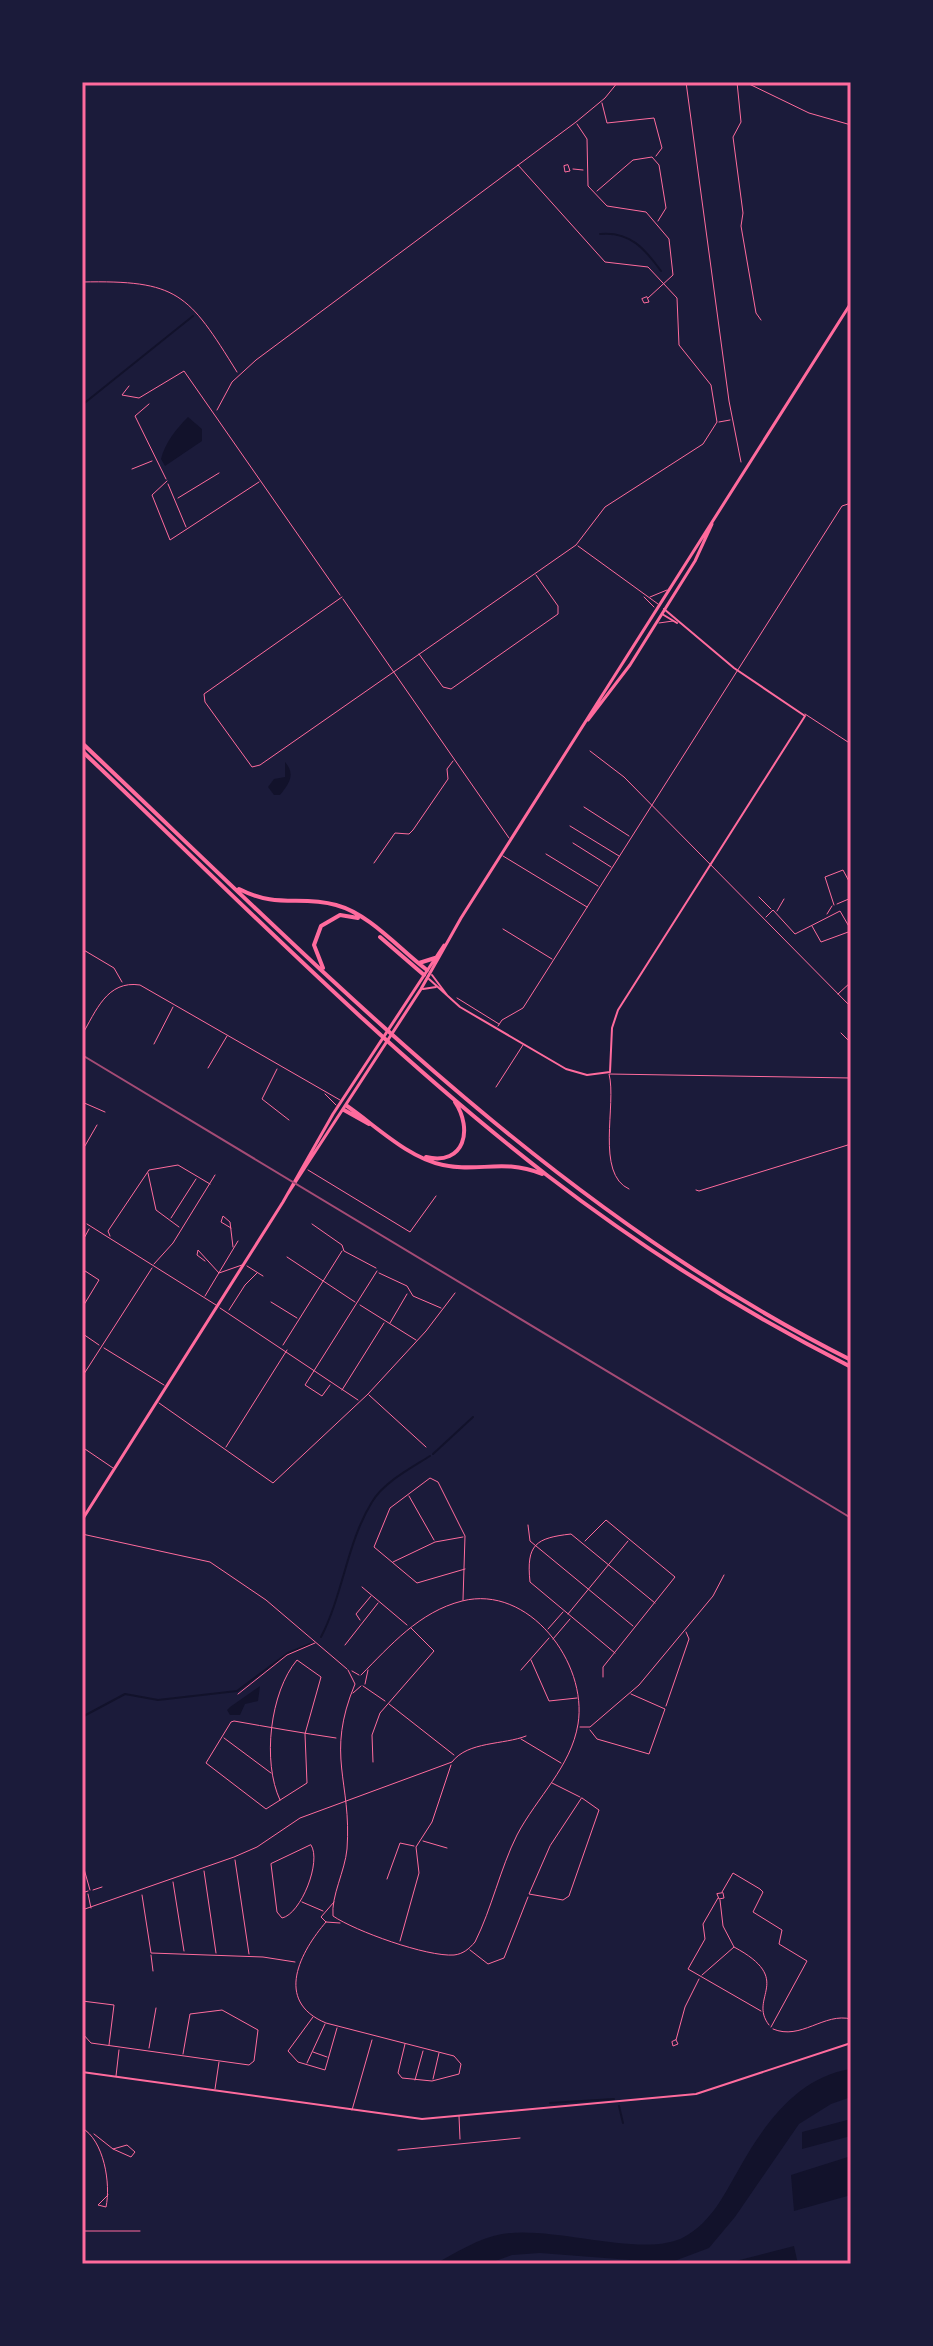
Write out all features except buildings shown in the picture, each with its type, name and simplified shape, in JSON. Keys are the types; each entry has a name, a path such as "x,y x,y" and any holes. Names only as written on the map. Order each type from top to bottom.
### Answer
{"highway":[{"path":"82,743 381,1024 492,1123 610,1214 722,1288 851,1360"},
{"path":"82,751 377,1030 548,1176 677,1267 851,1367"},
{"path":"234,886 271,902 327,903 344,907 418,963 427,974"},
{"path":"327,973 315,952 315,935 324,922 344,915 359,919 427,974"},
{"path":"418,963 427,963 435,958"},
{"path":"414,1152 441,1158 463,1143 466,1122 452,1096"},
{"path":"345,1106 414,1152 442,1165 507,1164 548,1176"}],"main road":[{"path":"345,1106 851,303"},
{"path":"584,724 613,690 653,627 700,552 717,514"},
{"path":"657,607 663,611"},
{"path":"82,1520 421,989 446,942"},
{"path":"301,1173 338,1106 345,1106"}],"street":[{"path":"216,412 238,375 576,122 601,102 618,82"},
{"path":"686,82 732,420 741,462"},
{"path":"737,82 741,122 733,137 743,213 741,226 756,313 761,320"},
{"path":"745,82 809,113 851,125"},
{"path":"601,102 607,123 654,118 662,148 655,159 666,208 656,223"},
{"path":"576,122 587,139 586,182 607,206 641,209 669,239 673,275 648,298"},
{"path":"595,193 633,160 643,156 655,159"},
{"path":"342,597 205,691 204,699 211,711 250,766 255,767 576,545 605,507 703,444 717,422 711,385 679,345 679,301 648,267 605,262 518,165"},
{"path":"570,169 586,170"},
{"path":"82,282 134,281 165,288 199,312 238,375"},
{"path":"129,386 122,395 139,398 184,371 216,412 511,839"},
{"path":"149,404 135,416 188,529"},
{"path":"717,422 732,420"},
{"path":"132,469 154,461"},
{"path":"176,499 219,473"},
{"path":"167,481 152,495 168,538 173,539 261,480"},
{"path":"497,1029 499,1024 523,1008 842,506 851,503"},
{"path":"576,545 657,607"},
{"path":"419,654 448,690 519,642 559,612 535,573"},
{"path":"642,595 660,596 669,589"},
{"path":"649,597 657,607"},
{"path":"663,611 674,622"},
{"path":"663,611 737,671 851,744"},
{"path":"653,627 665,620 679,624"},
{"path":"629,1189 616,1179 610,1163 608,1074 612,1028 618,1010 805,714"},
{"path":"590,751 613,767 851,1007"},
{"path":"374,863 395,833 409,834 413,830 448,779 447,769 454,759"},
{"path":"584,807 631,837"},
{"path":"570,826 619,856"},
{"path":"573,843 612,867"},
{"path":"546,854 600,887"},
{"path":"501,855 587,907"},
{"path":"834,905 825,877 843,870 851,885"},
{"path":"759,897 795,934"},
{"path":"827,916 828,907 851,898"},
{"path":"776,914 784,899"},
{"path":"764,919 773,910"},
{"path":"787,942 811,924 840,911 849,920 851,930 821,942 811,924"},
{"path":"503,929 553,960"},
{"path":"82,949 117,971 123,985"},
{"path":"427,974 448,996 571,1072 851,1078"},
{"path":"427,974 448,996"},
{"path":"838,994 851,982"},
{"path":"82,1035 106,995 123,985 140,985 345,1106"},
{"path":"421,989 437,987"},
{"path":"457,998 499,1024"},
{"path":"154,1044 175,1004"},
{"path":"841,1033 851,1043"},
{"path":"208,1068 227,1035"},
{"path":"496,1087 524,1043"},
{"path":"278,1066 262,1099 289,1120"},
{"path":"323,1092 338,1106"},
{"path":"82,1102 105,1112"},
{"path":"82,1151 97,1125"},
{"path":"696,1190 851,1144"},
{"path":"109,1239 108,1231 147,1171 178,1165 210,1184"},
{"path":"308,1170 410,1232 436,1196"},
{"path":"147,1171 156,1210 182,1228"},
{"path":"82,1377 215,1175"},
{"path":"170,1220 197,1176"},
{"path":"87,1224 282,1346 292,1358 360,1401"},
{"path":"312,1224 343,1249 407,1286 409,1292 444,1309"},
{"path":"82,1242 91,1227"},
{"path":"231,1228 233,1250"},
{"path":"203,1298 238,1241"},
{"path":"282,1346 343,1249"},
{"path":"287,1257 416,1340"},
{"path":"205,1261 219,1273"},
{"path":"219,1273 244,1264 263,1276"},
{"path":"82,1269 99,1280 82,1308"},
{"path":"332,1383 321,1396 305,1385 377,1271"},
{"path":"228,1312 245,1285 258,1273"},
{"path":"390,1323 409,1292"},
{"path":"157,1402 273,1483 368,1394 455,1293"},
{"path":"271,1302 299,1320"},
{"path":"342,1390 385,1321"},
{"path":"83,1334 166,1387"},
{"path":"224,1450 287,1350"},
{"path":"368,1394 426,1447"},
{"path":"82,1447 115,1468"},
{"path":"463,1600 465,1569 465,1536 435,1477 407,1493 385,1516 374,1546 417,1583 465,1569"},
{"path":"407,1493 435,1542"},
{"path":"583,1543 605,1519 675,1577 603,1667 603,1677"},
{"path":"528,1525 528,1538 535,1545 635,1628"},
{"path":"82,1534 210,1562 273,1605 355,1679 339,1739 346,1851 331,1921"},
{"path":"615,1653 530,1582 529,1557 535,1545 545,1538 570,1534 655,1603"},
{"path":"392,1564 435,1542 465,1536"},
{"path":"553,1639 568,1614 630,1539"},
{"path":"589,1728 631,1693 713,1596 724,1575"},
{"path":"362,1587 434,1651 387,1703 374,1729 373,1762"},
{"path":"362,1622 356,1614 372,1595"},
{"path":"317,1931 331,1921 451,1955 469,1949 478,1937 518,1834 563,1764 577,1726 578,1698 570,1667 546,1631 505,1604 463,1600 438,1609 409,1627 355,1679"},
{"path":"345,1645 379,1601"},
{"path":"546,1631 568,1614"},
{"path":"577,1726 589,1728 597,1739 646,1755 689,1639 684,1631"},
{"path":"521,1670 551,1636"},
{"path":"238,1694 287,1655 315,1643"},
{"path":"280,1800 274,1774 273,1728 284,1682 294,1662 300,1660 321,1677 305,1734 307,1783 280,1800 262,1809 207,1764 233,1721 273,1728 305,1734 339,1739"},
{"path":"531,1660 549,1701 578,1698"},
{"path":"351,1695 366,1679 369,1667"},
{"path":"348,1670 366,1679 387,1703 456,1757"},
{"path":"355,1684 374,1691"},
{"path":"631,1693 665,1709"},
{"path":"400,1943 420,1871 416,1847 432,1822 452,1762 456,1757 489,1743 526,1736"},
{"path":"222,1737 274,1774"},
{"path":"521,1738 563,1764"},
{"path":"82,1910 204,1870 257,1847 300,1818 452,1762"},
{"path":"529,1894 563,1900 569,1896 599,1810 551,1782"},
{"path":"469,1949 484,1963 504,1958 550,1846 582,1798"},
{"path":"421,1840 447,1848"},
{"path":"387,1879 400,1843 416,1847"},
{"path":"311,1845 314,1862 300,1900 287,1918 279,1917 270,1866 276,1859 311,1845"},
{"path":"234,1857 249,1956"},
{"path":"82,1862 91,1908"},
{"path":"204,1870 216,1955"},
{"path":"771,2027 807,1961 778,1943 782,1930 753,1912 763,1892 733,1873 703,1924 705,1939 688,1967 763,2011 771,2027 781,2032 812,2028 834,2016 851,2019"},
{"path":"173,1882 184,1954"},
{"path":"82,1893 102,1887"},
{"path":"141,1892 153,1971"},
{"path":"719,1899 725,1897 722,1892"},
{"path":"719,1899 723,1926 734,1947 753,1957 765,1972 768,1992 763,2011"},
{"path":"300,1900 326,1922"},
{"path":"313,1908 328,1910 334,1901"},
{"path":"328,1910 343,1923"},
{"path":"321,1916 323,1911"},
{"path":"323,1920 298,1963 297,1991 314,2016 326,2023 372,2037 405,2044 423,2048 455,2056 461,2068 452,2078 432,2081 399,2075 405,2044"},
{"path":"676,2040 685,2007 701,1977 734,1947"},
{"path":"151,1953 249,1956 298,1963"},
{"path":"82,2001 114,2005 109,2045"},
{"path":"148,2051 156,2008"},
{"path":"82,2033 91,2043 252,2064 258,2031 216,2009 189,2016 183,2054"},
{"path":"314,2016 288,2051 291,2058 306,2065 325,2070 338,2026"},
{"path":"306,2065 326,2023"},
{"path":"352,2110 372,2037"},
{"path":"82,2072 408,2119 696,2094 851,2043"},
{"path":"116,2077 120,2047"},
{"path":"415,2080 423,2048"},
{"path":"313,2051 330,2058"},
{"path":"432,2081 439,2052"},
{"path":"215,2091 219,2060"},
{"path":"459,2116 460,2142"},
{"path":"82,2128 113,2149 131,2157 135,2152 127,2145 113,2149"},
{"path":"91,2133 108,2175 108,2195"},
{"path":"398,2150 520,2138"},
{"path":"82,2231 140,2231"}],"shaded area":[{"path":"188,417 202,429 202,441 165,466 161,459 165,447"},
{"path":"285,762 290,779 280,795 274,795 268,787 274,779 285,777"},
{"path":"260,1686 258,1701 245,1704 240,1715 230,1715 227,1710 230,1707"},
{"path":"851,2069 851,2097 831,2104 799,2124 735,2217 709,2248 669,2263 540,2253 512,2255 487,2264 435,2264 476,2242 502,2234 523,2232 646,2245 684,2237 710,2215 760,2134 785,2104 815,2082"},
{"path":"851,2119 851,2136 802,2149 802,2132"},
{"path":"851,2156 851,2195 794,2211 791,2175"},
{"path":"794,2246 798,2264 724,2264"}],"waterway":[{"path":"600,234 620,235 636,243 661,271"},
{"path":"82,405 193,316"},
{"path":"433,1454 473,1417"},
{"path":"321,1637 357,1534 372,1502 391,1482 430,1456"},
{"path":"82,1717 125,1694 158,1700 237,1691 288,1653 310,1644"},
{"path":"550,2103 614,2099"},
{"path":"619,2106 623,2123"}],"railway":[{"path":"82,1055 851,1518"}]}
